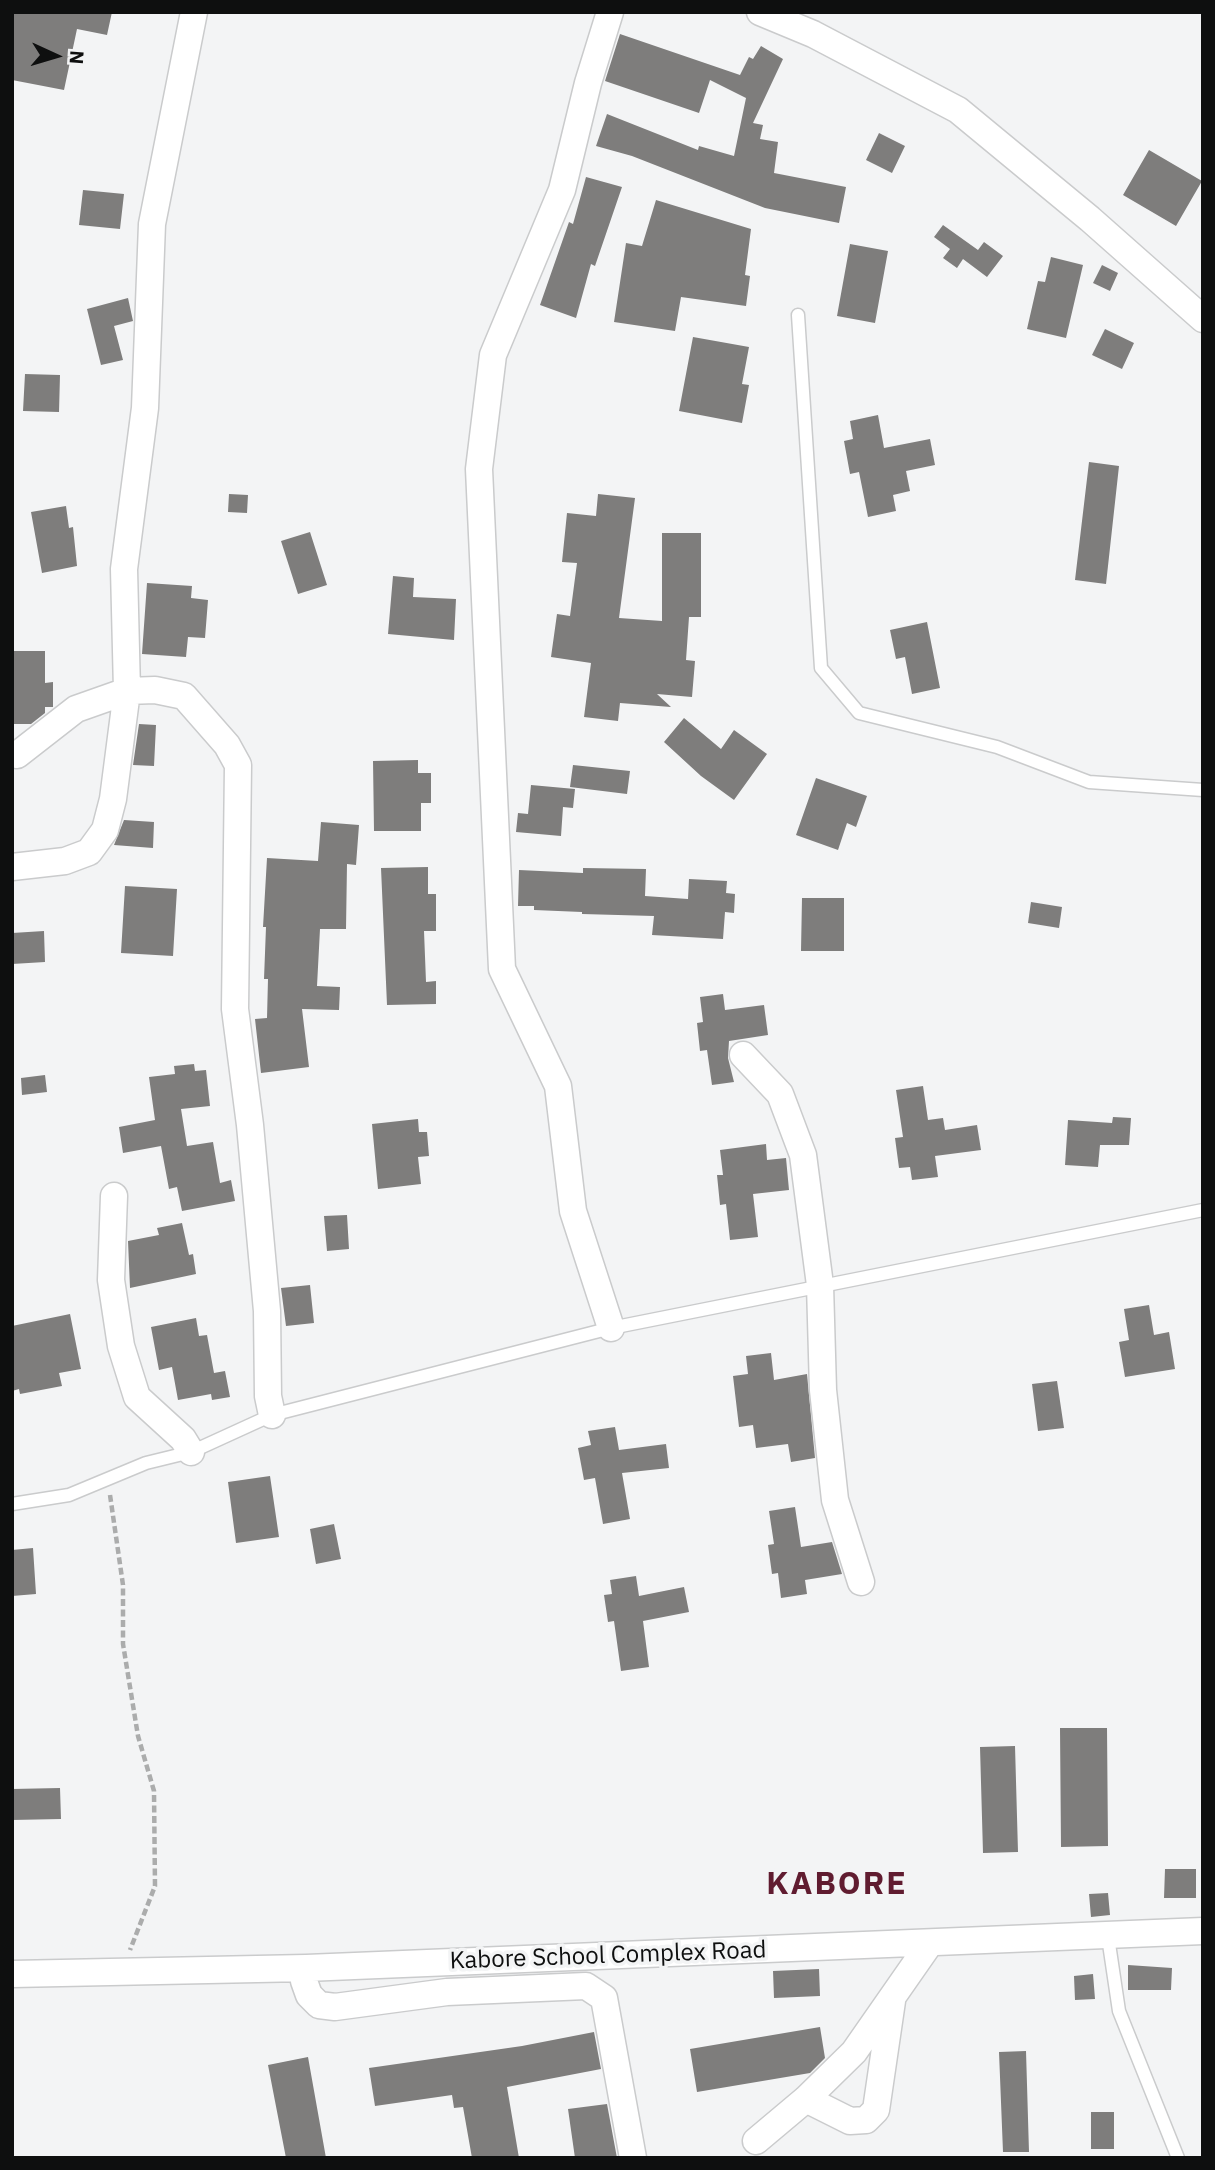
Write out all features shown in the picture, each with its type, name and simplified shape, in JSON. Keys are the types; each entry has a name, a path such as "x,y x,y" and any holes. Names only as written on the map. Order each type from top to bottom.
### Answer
{"street":[{"path":"12,867 65,861 89,852 105,830 113,799 127,691 124,569 145,408 152,225 194,12"},
{"path":"610,12 588,83 562,190 493,355 480,469 502,969 558,1086 573,1210 611,1328"},
{"path":"760,12 813,34 958,110 1090,219 1203,319"},
{"path":"12,754 17,755 76,709 127,691 155,690 184,696 227,745 238,765 235,1009 250,1125 267,1311 268,1396 272,1415"},
{"path":"743,1055 780,1094 803,1155 820,1285 823,1390 835,1500 861,1582"},
{"path":"114,1196 111,1280 121,1346 137,1397 183,1439 191,1451"},
{"name":"Kabore School Complex Road","path":"12,1974 306,1968 1203,1931"},
{"path":"756,2141 806,2099 854,2052 930,1943"},
{"path":"306,1968 304,1982 309,1995 319,2005 335,2007 447,1992 586,1986 604,1998 633,2158"},
{"path":"806,2099 850,2121 866,2120 876,2110 893,1995"}],"lane":[{"path":"798,315 821,668 859,713 997,747 1089,782 1203,790"},
{"path":"12,1504 69,1495 146,1463 191,1451 272,1415 611,1328 1203,1210"},
{"path":"1108,1937 1119,2011 1178,2158"}],"path":[{"path":"108,1480 123,1585 123,1644 138,1737 154,1791 155,1886 121,1972"}],"building":[{"path":"12,12 112,12 107,35 77,29 64,90 12,80"},
{"path":"620,34 740,75 749,57 753,59 761,46 783,59 753,123 763,125 760,139 778,142 774,173 846,187 839,223 765,208 632,156 596,146 607,114 698,150 699,146 734,156 746,98 710,80 699,113 605,81"},
{"path":"879,133 905,146 892,173 866,160"},
{"path":"1149,150 1202,181 1176,226 1123,195"},
{"path":"586,177 622,187 595,266 591,264 576,318 540,305 569,222 573,224"},
{"path":"83,190 124,194 120,229 79,225"},
{"path":"656,200 751,229 745,275 750,276 746,306 681,297 675,331 614,322 626,243 642,246"},
{"path":"943,225 978,250 984,242 1003,256 987,277 963,259 957,268 943,258 950,249 934,237"},
{"path":"850,244 888,251 875,323 837,316"},
{"path":"1051,257 1083,265 1066,338 1027,329 1038,281 1045,282"},
{"path":"1102,265 1118,273 1110,291 1093,283"},
{"path":"128,298 133,321 114,326 123,360 101,365 87,309"},
{"path":"1105,329 1134,343 1122,369 1092,355"},
{"path":"693,337 749,347 742,384 749,385 742,423 679,411"},
{"path":"25,374 60,375 59,412 23,411"},
{"path":"878,415 884,448 930,439 935,465 906,471 910,491 893,495 896,511 868,517 859,472 850,474 844,441 853,439 850,421"},
{"path":"1089,462 1119,466 1106,584 1075,580"},
{"path":"229,494 248,495 247,513 228,512"},
{"path":"598,494 635,498 619,618 662,621 662,533 701,533 701,617 689,617 686,660 695,661 692,697 657,694 671,707 620,703 618,721 584,717 591,663 551,657 557,614 570,616 577,563 562,562 567,513 596,516"},
{"path":"66,506 69,528 73,527 77,566 42,573 31,512"},
{"path":"310,532 327,585 298,594 281,541"},
{"path":"393,576 414,578 413,597 456,599 454,640 388,634"},
{"path":"147,583 192,586 191,598 208,600 205,638 188,637 186,657 142,654"},
{"path":"927,622 940,688 912,694 905,657 896,659 890,630"},
{"path":"12,651 45,651 45,683 53,682 53,707 45,707 45,713 31,724 12,724"},
{"path":"684,718 721,749 734,730 767,754 734,800 701,776 664,742"},
{"path":"139,724 156,725 154,766 133,765"},
{"path":"418,760 418,773 431,773 431,803 421,803 421,831 374,831 373,761"},
{"path":"573,765 630,771 627,794 570,787"},
{"path":"816,778 867,796 856,827 847,823 838,850 796,835"},
{"path":"531,785 575,789 573,808 563,807 561,836 516,832 518,813 528,814"},
{"path":"124,820 154,822 153,848 114,845"},
{"path":"321,822 359,825 356,865 347,864 346,929 320,929 317,986 340,987 339,1010 302,1009 309,1067 261,1073 255,1019 267,1018 268,979 264,979 266,927 263,927 267,858 318,861"},
{"path":"428,867 428,894 436,894 436,931 424,931 426,982 436,981 436,1004 387,1005 381,868"},
{"path":"583,868 646,869 645,896 688,899 689,879 727,881 726,893 735,894 734,913 725,912 723,939 652,935 654,916 582,914 518,906 519,870 583,873"},
{"path":"125,886 177,889 173,956 121,953"},
{"path":"802,898 844,898 844,951 801,951"},
{"path":"1031,902 1062,907 1059,928 1028,923"},
{"path":"44,931 45,962 12,964 12,933"},
{"path":"723,994 725,1010 764,1005 768,1035 729,1041 728,1058 734,1082 712,1085 707,1050 700,1051 697,1023 703,1022 700,997"},
{"path":"194,1064 195,1071 206,1070 210,1106 181,1109 187,1146 213,1142 220,1183 231,1180 235,1201 182,1211 177,1187 169,1189 161,1146 123,1153 119,1127 155,1120 149,1077 175,1074 174,1066"},
{"path":"45,1075 47,1092 22,1095 21,1078"},
{"path":"923,1086 928,1120 943,1118 945,1130 977,1125 981,1150 935,1156 938,1177 912,1180 910,1167 899,1168 895,1138 903,1137 896,1090"},
{"path":"1113,1117 1131,1118 1129,1145 1100,1145 1098,1167 1065,1165 1068,1120 1112,1123"},
{"path":"418,1119 419,1132 427,1132 429,1156 418,1157 421,1184 378,1189 372,1124"},
{"path":"766,1144 767,1160 786,1158 789,1190 753,1194 758,1237 730,1240 726,1204 720,1205 717,1175 723,1175 720,1150"},
{"path":"347,1215 349,1249 327,1251 324,1216"},
{"path":"182,1223 189,1255 193,1254 196,1274 130,1288 128,1241 159,1235 157,1228"},
{"path":"310,1285 314,1323 286,1326 281,1288"},
{"path":"1149,1305 1154,1335 1169,1332 1175,1369 1125,1377 1119,1342 1129,1340 1124,1309"},
{"path":"70,1314 81,1369 59,1373 62,1386 20,1394 19,1389 12,1391 12,1326"},
{"path":"196,1318 199,1336 207,1335 214,1373 225,1371 230,1397 212,1400 211,1394 178,1400 172,1367 159,1370 151,1327"},
{"path":"771,1353 774,1380 807,1374 815,1458 791,1462 788,1444 756,1448 753,1425 739,1427 733,1376 748,1374 746,1356"},
{"path":"1057,1381 1064,1428 1038,1431 1032,1384"},
{"path":"615,1427 619,1450 666,1444 669,1468 622,1473 630,1519 603,1524 595,1478 584,1480 578,1448 591,1445 588,1431"},
{"path":"270,1476 279,1537 236,1543 228,1482"},
{"path":"795,1507 801,1547 832,1542 842,1574 805,1580 807,1594 781,1598 778,1573 772,1574 768,1545 774,1544 769,1511"},
{"path":"334,1524 341,1559 316,1564 310,1529"},
{"path":"33,1548 36,1594 12,1596 12,1550"},
{"path":"636,1576 639,1596 684,1587 689,1612 643,1621 649,1667 621,1671 614,1621 608,1622 604,1595 612,1594 610,1580"},
{"path":"1060,1728 1107,1728 1108,1846 1061,1847"},
{"path":"1015,1746 1018,1852 983,1853 980,1747"},
{"path":"60,1788 61,1819 12,1820 12,1789"},
{"path":"1165,1869 1196,1869 1196,1898 1164,1898"},
{"path":"1108,1893 1110,1915 1091,1917 1089,1894"},
{"path":"1128,1965 1172,1968 1171,1990 1128,1990"},
{"path":"819,1969 820,1996 774,1998 773,1971"},
{"path":"1093,1974 1095,1999 1075,2000 1074,1976"},
{"path":"820,2027 825,2058 810,2073 697,2092 690,2049"},
{"path":"594,2032 601,2069 507,2087 519,2158 472,2158 463,2107 454,2108 452,2095 375,2106 369,2068 522,2046"},
{"path":"1026,2051 1029,2152 1003,2152 999,2052"},
{"path":"308,2057 326,2158 286,2158 268,2065"},
{"path":"607,2104 617,2158 575,2158 568,2109"},
{"path":"1091,2112 1114,2112 1114,2149 1091,2149"}],"district":[{"name":"KABORE","path":"837,1885"}]}
